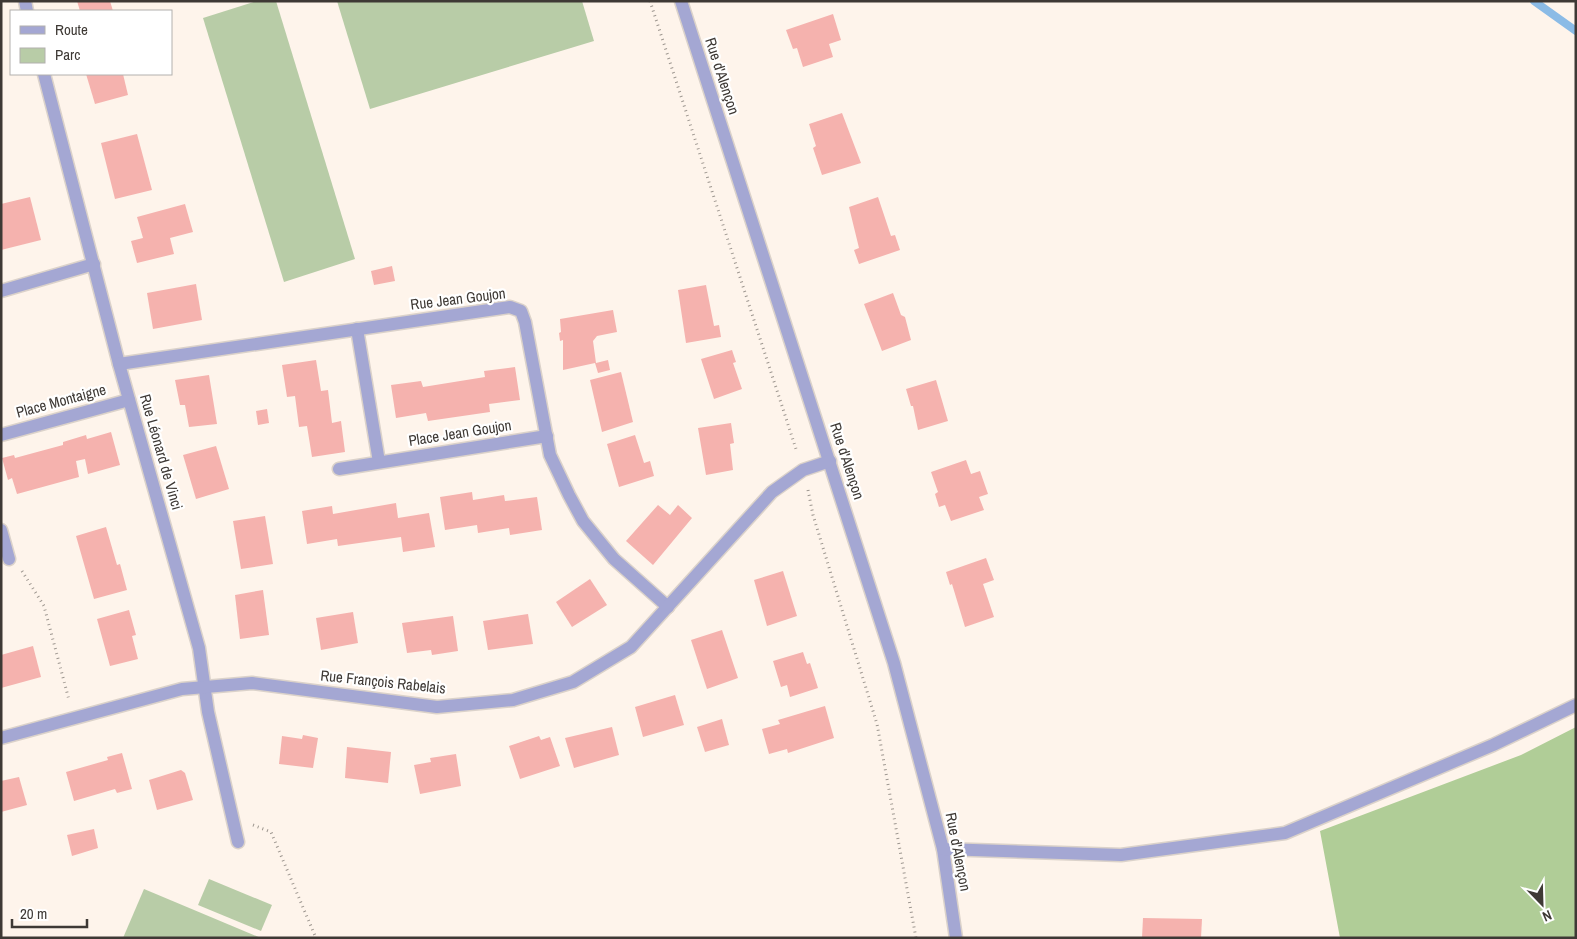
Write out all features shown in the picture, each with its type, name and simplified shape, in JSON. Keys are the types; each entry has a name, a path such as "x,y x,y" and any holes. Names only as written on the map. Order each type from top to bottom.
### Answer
{"street":[{"name":"Rue d'Alençon","path":"681,1 894,663 943,849 956,938"},
{"name":"Rue Léonard de Vinci","path":"44,75 119,364 199,648 208,712 238,842"},
{"path":"1,291 94,264"},
{"name":"Rue Jean Goujon","path":"119,364 510,307 520,311 525,322 550,455 583,521 614,559 668,607"},
{"path":"357,329 379,462"},
{"name":"Place Montaigne","path":"1,434 129,400"},
{"name":"Place Jean Goujon","path":"339,469 547,436"},
{"name":"Rue François Rabelais","path":"1,738 182,690 204,687 252,683 438,707 514,700 573,682 631,647 772,492 803,470 830,461"},
{"path":"1,530 9,559"},
{"path":"943,849 1121,855 1285,833 1493,745 1576,705"}],"path":[{"path":"9,559 24,572 44,606 73,718"},
{"path":"235,826 248,824 271,832 316,938"}],"green space":[{"path":"257,1 276,1 355,259 284,282 203,18"},
{"path":"337,1 582,1 594,41 370,109"},
{"path":"1576,727 1576,938 1340,938 1320,831 1521,755"},
{"path":"209,879 272,905 261,931 198,905"},
{"path":"144,889 261,938 123,938"}],"building":[{"path":"77,1 110,1 113,10 80,10"},
{"path":"833,14 841,40 829,44 833,57 803,67 797,48 793,49 786,30"},
{"path":"86,75 123,75 128,95 95,104"},
{"path":"842,113 861,163 822,175 813,148 816,146 809,124"},
{"path":"137,134 152,190 115,199 101,143"},
{"path":"30,197 41,240 1,250 1,204"},
{"path":"878,197 891,236 895,235 900,250 859,264 854,250 859,248 849,207"},
{"path":"185,204 193,232 170,238 174,254 137,263 131,241 143,238 137,217"},
{"path":"392,266 395,281 374,285 371,271"},
{"path":"196,284 202,320 153,329 147,293"},
{"path":"706,285 714,326 719,325 721,337 686,343 678,290"},
{"path":"893,293 901,315 905,317 911,340 882,351 864,304"},
{"path":"613,310 617,332 597,336 593,341 596,363 608,360 610,370 598,373 595,363 563,370 563,340 560,341 559,333 561,332 560,319"},
{"path":"732,350 736,362 733,363 742,389 714,399 701,359"},
{"path":"316,360 321,391 328,390 332,423 341,421 345,452 312,457 307,426 299,427 295,396 287,397 282,365"},
{"path":"515,367 520,400 489,404 490,412 428,421 426,413 396,418 391,385 421,381 423,387 485,377 484,371"},
{"path":"621,372 633,422 602,432 590,380"},
{"path":"209,375 217,424 189,427 185,405 180,405 175,380"},
{"path":"936,380 948,421 918,430 913,406 911,406 906,389"},
{"path":"267,409 269,423 258,425 256,411"},
{"path":"731,423 734,443 730,444 733,470 706,475 698,428"},
{"path":"111,432 120,465 88,474 85,459 76,461 79,477 17,494 12,478 8,480 2,458 14,455 15,458 63,445 63,442 86,435 87,439"},
{"path":"635,435 644,463 650,461 654,476 619,487 607,444"},
{"path":"216,446 229,489 196,499 183,455"},
{"path":"966,460 971,474 980,471 988,494 979,497 984,510 951,521 945,505 939,507 935,494 938,492 931,472"},
{"path":"472,492 473,500 504,495 505,501 537,497 542,530 510,535 509,528 478,533 477,525 445,530 440,497"},
{"path":"396,503 398,518 429,513 435,547 403,552 401,537 338,546 337,539 307,544 302,511 332,506 333,514"},
{"path":"658,505 670,515 678,505 692,518 653,565 626,541"},
{"path":"265,516 273,564 241,569 233,521"},
{"path":"106,527 117,565 120,564 127,590 94,599 76,536"},
{"path":"986,558 994,580 983,584 994,617 965,627 952,584 950,585 946,572"},
{"path":"783,571 797,616 767,626 754,580"},
{"path":"590,579 607,605 572,627 556,602"},
{"path":"263,590 269,635 240,639 235,595"},
{"path":"129,610 136,635 132,636 138,659 110,666 97,619"},
{"path":"353,612 358,643 321,650 316,618"},
{"path":"528,614 533,644 488,650 483,621"},
{"path":"453,616 458,651 432,655 431,650 407,653 402,623"},
{"path":"722,630 738,678 707,689 691,640"},
{"path":"33,646 41,677 1,688 1,655"},
{"path":"803,652 807,664 810,663 818,688 790,697 787,685 781,687 773,661"},
{"path":"675,695 684,725 643,737 635,707"},
{"path":"825,706 834,738 788,753 787,749 769,754 762,729 780,724 778,720"},
{"path":"722,719 729,745 705,752 697,727"},
{"path":"612,727 619,755 574,768 565,738"},
{"path":"303,735 318,738 313,768 279,764 282,736 302,739"},
{"path":"539,736 541,740 550,737 560,766 520,779 509,746"},
{"path":"347,747 391,752 388,783 345,778"},
{"path":"122,753 132,789 117,793 115,789 74,801 66,772 108,760 107,757"},
{"path":"456,754 461,786 420,794 414,765 431,762 430,758"},
{"path":"181,770 185,773 193,800 157,810 149,780"},
{"path":"19,777 27,805 1,812 1,781"},
{"path":"94,829 98,848 72,856 67,835"},
{"path":"1143,918 1202,919 1201,938 1142,938"}],"waterway":[{"path":"1534,1 1576,31"}]}
